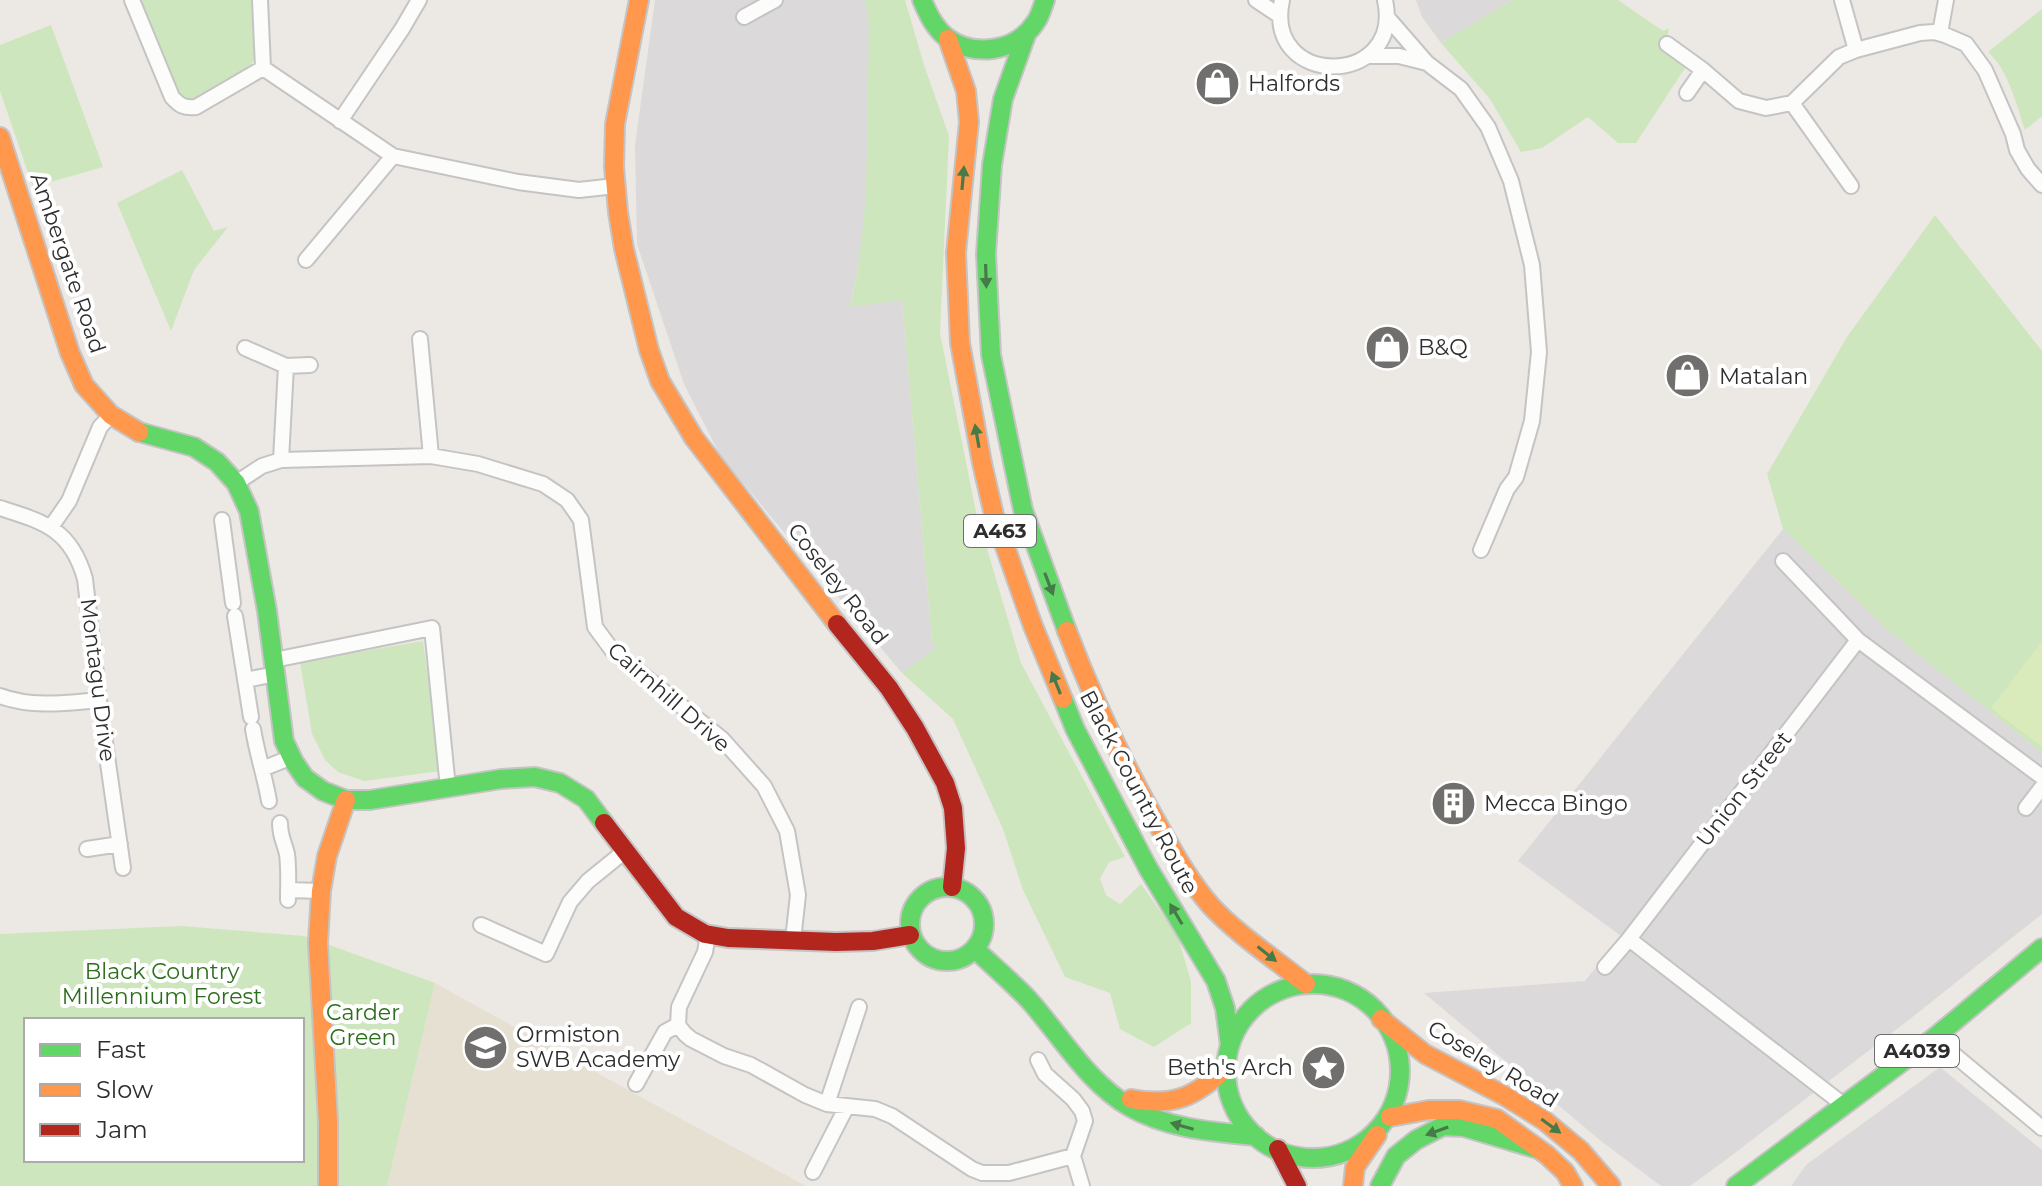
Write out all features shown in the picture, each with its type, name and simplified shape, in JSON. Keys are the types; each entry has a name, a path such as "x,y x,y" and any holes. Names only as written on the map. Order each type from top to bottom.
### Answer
{"main road":[{"name":"Coseley Road","path":"639,0 615,124 615,186 624,249 642,325 660,381 694,438 889,688 931,757 945,783 953,808 956,848 952,887"},
{"name":"A463","path":"922,0 929,20 948,39"},
{"name":"A463","path":"1026,35 1048,3"},
{"path":"948,39 969,49 994,50 1026,35"},
{"name":"Black Country Route","path":"1026,35 1003,99 992,165 986,254 991,355 1023,510 1080,665 1122,759 1188,877 1212,907 1306,984"},
{"name":"Black Country Route","path":"948,39 966,91 969,122 956,253 960,343 994,515 1075,729 1148,868 1216,981 1225,1008 1230,1045"},
{"name":"Ambergate Road","path":"0,137 70,353 84,385 111,415 142,433 194,447 217,462 236,483 249,511 284,741 305,778 323,791 346,800"},
{"path":"328,1186 328,1121 318,943 327,856 346,800 370,800 501,779 535,777 560,783 586,799 676,917 708,935 876,942 910,935"},
{"path":"943,886 964,890 974,898 980,906 985,924 984,933 975,949 962,959 951,961 928,957 910,935 913,907 930,890 943,886"},
{"name":"A4039","path":"1736,1186 1934,1038 2042,948"},
{"path":"975,949 1027,998 1096,1080 1128,1106 1200,1131 1256,1136"},
{"name":"A463","path":"1353,1186 1355,1167 1385,1123 1397,1098 1398,1067 1394,1046 1381,1019 1362,1000 1348,992 1306,984 1279,991 1262,1000 1243,1018 1230,1045 1227,1087 1232,1103 1256,1136 1278,1149 1298,1155 1321,1156 1360,1144 1385,1123"},
{"name":"Coseley Road","path":"1381,1019 1419,1051 1513,1100 1550,1125 1599,1169 1611,1186"},
{"path":"1116,1095 1147,1103 1171,1103 1209,1085 1226,1068"},
{"name":"Coseley Road","path":"1385,1123 1429,1110 1459,1110 1497,1119 1565,1172 1573,1186"},
{"path":"1380,1186 1396,1156 1416,1140 1443,1126 1464,1127 1538,1149"},
{"name":"A4039","path":"1753,1186 1786,1148"},
{"path":"1278,1149 1297,1186"}],"street":[{"path":"132,0 172,97 179,105 196,107 263,68"},
{"path":"260,0 263,68"},
{"path":"340,121 419,0"},
{"path":"744,17 775,0"},
{"path":"1256,0 1280,16"},
{"path":"1282,0 1280,16 1286,39 1292,48 1307,61 1335,68 1352,65 1367,56 1379,43 1387,17 1385,0"},
{"path":"1842,0 1856,50"},
{"path":"1940,33 1946,0"},
{"path":"1387,17 1427,63 1461,89 1488,127 1511,181 1532,265 1539,352 1532,421 1516,477 1507,489 1481,550"},
{"path":"1667,44 1739,101 1766,108 1792,103 1839,57 1920,33 1940,33 1966,44 1985,70 2017,150 2042,185"},
{"path":"1367,56 1399,56 1427,63"},
{"path":"263,68 393,156 518,182 579,190 615,186"},
{"path":"1687,93 1703,70"},
{"path":"1792,103 1851,186"},
{"path":"306,260 393,156"},
{"path":"420,339 431,456"},
{"path":"245,348 286,366 310,365"},
{"path":"281,460 286,366"},
{"path":"51,527 75,489 96,434 111,415"},
{"name":"Cairnhill Drive","path":"236,483 262,466 281,460 431,456 478,464 543,484 567,500 581,520 595,627 612,650 722,739 764,786 776,808 787,831 798,895 793,940"},
{"name":"Montagu Drive","path":"5,509 35,518 51,527 74,550 81,565 123,868"},
{"path":"222,520 257,757 269,801"},
{"path":"227,558 257,554"},
{"path":"1783,561 1858,640 2042,777"},
{"path":"245,680 275,667 432,628 448,788"},
{"name":"Union Street","path":"1605,967 1858,640"},
{"path":"0,696 45,704 99,700"},
{"path":"262,769 292,757"},
{"path":"2026,808 2042,787"},
{"path":"280,823 280,838 286,851 288,895 321,891"},
{"path":"87,849 120,844"},
{"path":"481,925 546,954 570,902 588,881 625,851"},
{"path":"708,935 705,952 679,1007 678,1025 691,1039 724,1056 751,1065 827,1104 875,1109 892,1116 982,1173 1009,1173 1073,1156"},
{"path":"1629,939 1845,1106"},
{"path":"827,1104 859,1007"},
{"path":"636,1084 665,1032 678,1025"},
{"path":"1934,1038 2042,1128"},
{"path":"1038,1060 1045,1074 1082,1111 1085,1121 1073,1156 1082,1186"},
{"path":"813,1172 847,1106"},
{"path":"974,1186 982,1173"}],"shaded area":[{"path":"655,0 865,0 870,22 866,206 850,306 902,300 932,641 936,648 902,673 721,457 684,384 637,244 635,145"},
{"path":"1416,0 1512,0 1441,43 1422,17"},
{"path":"1783,529 1889,631 2042,753 2042,914 1690,1186 1661,1186 1601,1141 1424,993 1585,981 1621,936 1518,861"},
{"name":"Ormiston SWB Academy","path":"435,983 646,1100 806,1186 387,1186"},
{"path":"1940,1067 2042,1150 2042,1186 1791,1186 1806,1165"}],"green space":[{"path":"137,0 254,0 256,57 250,66 194,101 182,99 175,92"},
{"path":"865,0 905,0 949,136 940,333 976,512 1021,663 1125,857 1109,862 1100,879 1106,895 1120,904 1141,884 1178,936 1191,982 1191,1023 1154,1047 1120,1029 1110,993 1065,977 1023,890 1003,829 953,719 902,673 936,648 932,641 902,300 850,307 866,198 869,22"},
{"path":"1512,0 1618,0 1663,31 1669,28 1666,48 1685,68 1636,143 1618,143 1588,117 1542,148 1521,152 1490,99 1441,43"},
{"path":"2042,9 2042,116 2025,130 2007,78 1988,52"},
{"path":"51,25 103,167 33,187 0,91 0,45"},
{"path":"182,170 214,231 228,227 194,270 171,331 117,203"},
{"path":"1935,215 2042,351 2042,753 1889,631 1783,529 1767,474 1847,337"},
{"path":"423,641 441,771 364,781 338,772 325,760 312,734 300,662"},
{"path":"2042,641 2042,747 1991,708"},
{"name":"Carder Green","path":"181,926 304,936 435,983 387,1186 0,1186 0,934"}],"traffic: fast":[{"path":"922,0 935,25 946,37 957,44 981,49 1006,46 1027,33 1038,18 1045,0"},
{"path":"1026,35 1003,99 992,165 986,254 991,355 1023,510 1067,631"},
{"path":"139,432 194,447 217,462 236,483 249,511 267,611 284,741 305,778 323,791 346,800 370,800 501,779 535,777 560,783 586,799 604,823"},
{"path":"1063,699 1075,729 1148,868 1216,981 1225,1008 1230,1045"},
{"path":"940,887 954,887 968,893 978,903 984,924 982,938 968,955 954,961 940,961 926,955 916,945 910,931 910,917 916,903 926,893 940,887"},
{"path":"1736,1186 1934,1038 2042,948"},
{"path":"975,949 1029,1000 1088,1072 1130,1107 1175,1125 1256,1136"},
{"path":"1313,984 1346,991 1374,1010 1393,1038 1400,1071 1393,1104 1374,1132 1346,1151 1313,1158 1280,1151 1252,1132 1233,1104 1226,1071 1233,1038 1252,1010 1280,991 1313,984"},
{"path":"1380,1186 1396,1156 1416,1140 1443,1126 1464,1127 1538,1149"}],"traffic: slow":[{"path":"639,0 615,124 614,167 624,249 649,350 660,381 694,438 837,624"},
{"path":"948,39 966,91 969,122 956,253 960,343 994,515 1033,626 1063,699"},
{"path":"0,137 70,353 84,385 111,415 139,432"},
{"path":"1067,631 1122,757 1190,879 1221,916 1306,984"},
{"path":"328,1186 328,1121 318,943 327,856 346,800"},
{"path":"1381,1019 1425,1054 1545,1121 1581,1151 1611,1186"},
{"path":"1131,1099 1159,1102 1183,1097 1204,1086 1226,1068"},
{"path":"1390,1117 1429,1110 1459,1110 1497,1119 1547,1155 1565,1172 1573,1186"},
{"path":"1353,1186 1355,1167 1377,1135"}],"traffic: jam":[{"path":"837,624 889,688 945,783 953,808 956,848 952,887"},
{"path":"604,823 676,917 705,934 728,938 836,942 873,941 910,935"},
{"path":"1278,1149 1297,1186"}],"place":[{"name":"Halfords","path":"1217,83"},
{"name":"B&Q","path":"1387,347"},
{"name":"Matalan","path":"1688,376"},
{"name":"Mecca Bingo","path":"1453,803"},
{"name":"Ormiston SWB Academy","path":"485,1047"},
{"name":"Beth's Arch","path":"1324,1067"}],"park label":[{"name":"Black Country Millennium Forest","path":"162,984"}]}
